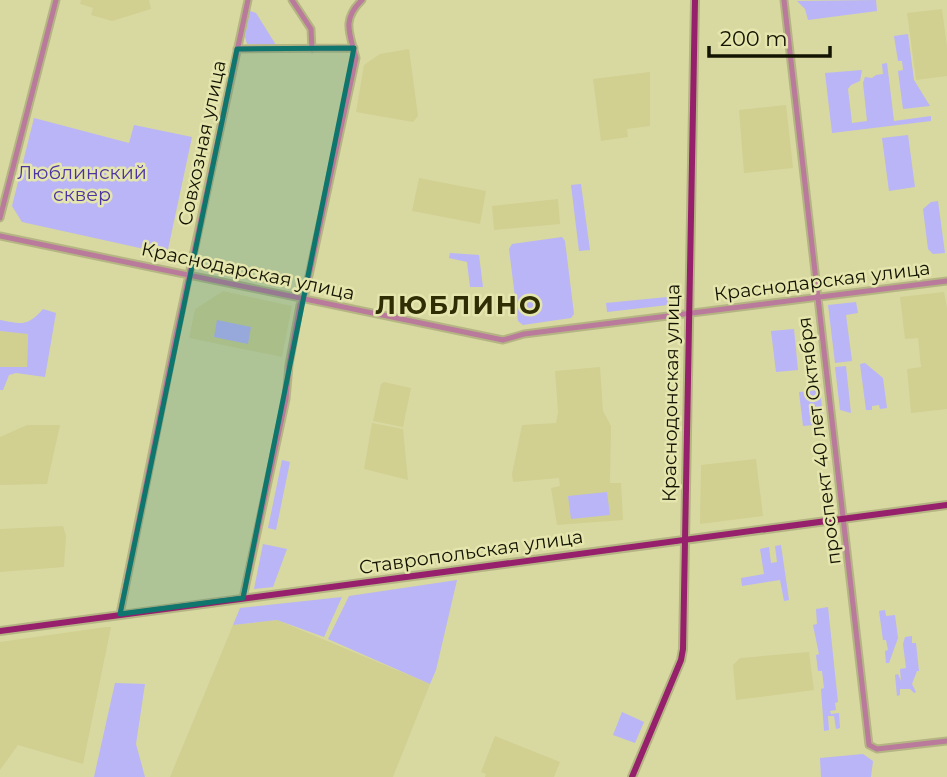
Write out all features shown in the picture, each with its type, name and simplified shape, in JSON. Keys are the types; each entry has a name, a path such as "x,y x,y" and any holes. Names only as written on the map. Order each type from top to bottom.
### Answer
{"main road":[{"name":"Краснодонская улица","path":"632,777 682,654 695,0"},
{"name":"Ставропольская улица","path":"0,631 947,505"}],"street":[{"path":"0,218 56,0"},
{"path":"237,49 248,0"},
{"path":"292,0 311,29 312,49"},
{"path":"243,598 286,399 300,305 304,299 356,58 350,39 350,16 351,11 362,0"},
{"name":"проспект 40 лет Октября","path":"784,0 869,745 877,749 947,741"},
{"name":"Совхозная улица","path":"120,614 237,49 354,48"},
{"name":"Краснодарская улица","path":"0,236 503,340 524,334 947,281"}],"highlighted area":[{"path":"354,48 243,598 120,614 237,49"}],"shaded area":[{"path":"81,0 149,0 151,9 112,21 91,15 93,8 80,4"},
{"path":"942,9 947,47 947,76 916,80 907,13"},
{"path":"409,49 418,116 413,122 356,112 364,65 380,54"},
{"path":"650,72 650,126 627,129 628,137 601,141 593,79"},
{"path":"786,105 793,168 744,173 739,110"},
{"path":"419,178 486,191 480,224 412,211"},
{"path":"558,199 560,224 494,230 492,206"},
{"path":"223,291 292,306 282,357 189,338 195,309"},
{"path":"944,292 947,308 947,409 911,413 907,369 921,367 918,338 905,339 900,297"},
{"path":"0,331 28,333 27,367 0,367"},
{"path":"600,367 603,411 611,426 610,483 621,483 623,520 557,525 551,488 560,486 559,478 513,482 512,474 522,425 556,423 558,412 555,371"},
{"path":"384,382 411,388 403,427 373,421 381,384"},
{"path":"372,423 403,429 408,480 364,469"},
{"path":"27,425 60,425 47,484 0,485 0,437"},
{"path":"756,459 763,516 700,524 701,465"},
{"path":"63,526 66,536 64,567 0,572 0,529"},
{"path":"277,620 430,684 393,777 170,777 233,625"},
{"path":"111,627 83,764 18,745 0,770 0,642"},
{"path":"809,652 814,690 736,700 733,665 740,658"},
{"path":"495,736 560,762 554,777 485,777 486,774 481,772"}],"green space":[{"path":"876,0 877,11 808,20 805,9 797,1"},
{"path":"250,11 256,13 276,45 247,44 245,37"},
{"path":"908,34 914,80 930,106 903,109 898,71 903,70 902,61 898,61 894,36"},
{"path":"887,63 894,121 931,116 931,121 832,133 825,73 862,70 860,81 848,89 852,123 867,121 863,83 865,77 872,78 883,74 882,64"},
{"name":"Люблинский сквер","path":"34,118 129,143 134,125 192,137 167,254 22,222 12,206"},
{"path":"908,135 915,187 889,191 882,138"},
{"path":"581,184 590,250 579,251 571,185"},
{"path":"938,201 945,253 933,254 928,249 923,209 931,202"},
{"path":"562,237 565,241 574,314 571,318 523,325 518,321 509,249 512,244"},
{"path":"450,253 479,255 483,287 470,287 467,262 449,258"},
{"path":"667,297 668,305 607,312 606,303"},
{"path":"856,302 858,313 846,315 852,361 835,363 828,305"},
{"path":"43,309 56,313 45,377 16,373 9,375 3,390 0,390 0,367 27,367 28,334 0,331 0,320 24,323 33,319"},
{"path":"217,320 251,327 248,344 214,337"},
{"path":"794,329 798,370 776,372 771,331"},
{"path":"865,363 883,378 887,408 880,409 879,405 872,406 872,410 866,410 860,364"},
{"path":"846,366 851,413 840,410 835,367"},
{"path":"820,390 824,424 803,426 799,392"},
{"path":"282,460 290,462 276,530 268,528"},
{"path":"607,492 610,515 571,519 568,496"},
{"path":"263,544 287,549 273,587 254,589"},
{"path":"781,545 789,600 784,601 780,580 742,586 741,578 764,574 760,549 769,547 771,563 777,562 775,546"},
{"path":"457,580 436,670 430,684 328,639 349,596"},
{"path":"342,597 324,637 277,620 233,625 240,608"},
{"path":"828,607 838,702 835,703 836,710 830,711 831,714 839,713 840,728 836,729 834,716 828,716 829,730 824,731 821,689 824,688 822,671 818,671 816,655 819,654 813,625 817,624 816,609"},
{"path":"885,610 886,616 895,615 898,638 889,663 886,663 885,651 888,650 886,640 883,640 879,611"},
{"path":"912,636 912,643 916,643 919,671 912,684 916,692 900,689 900,695 897,696 895,675 898,674 901,681 900,669 906,668 903,644 905,637"},
{"path":"115,683 145,684 136,744 145,777 94,777"},
{"path":"622,712 644,722 635,743 613,735"},
{"path":"863,754 873,761 871,777 821,777 820,758"}],"district":[{"name":"ЛЮБЛИНО","path":"459,305"}]}
